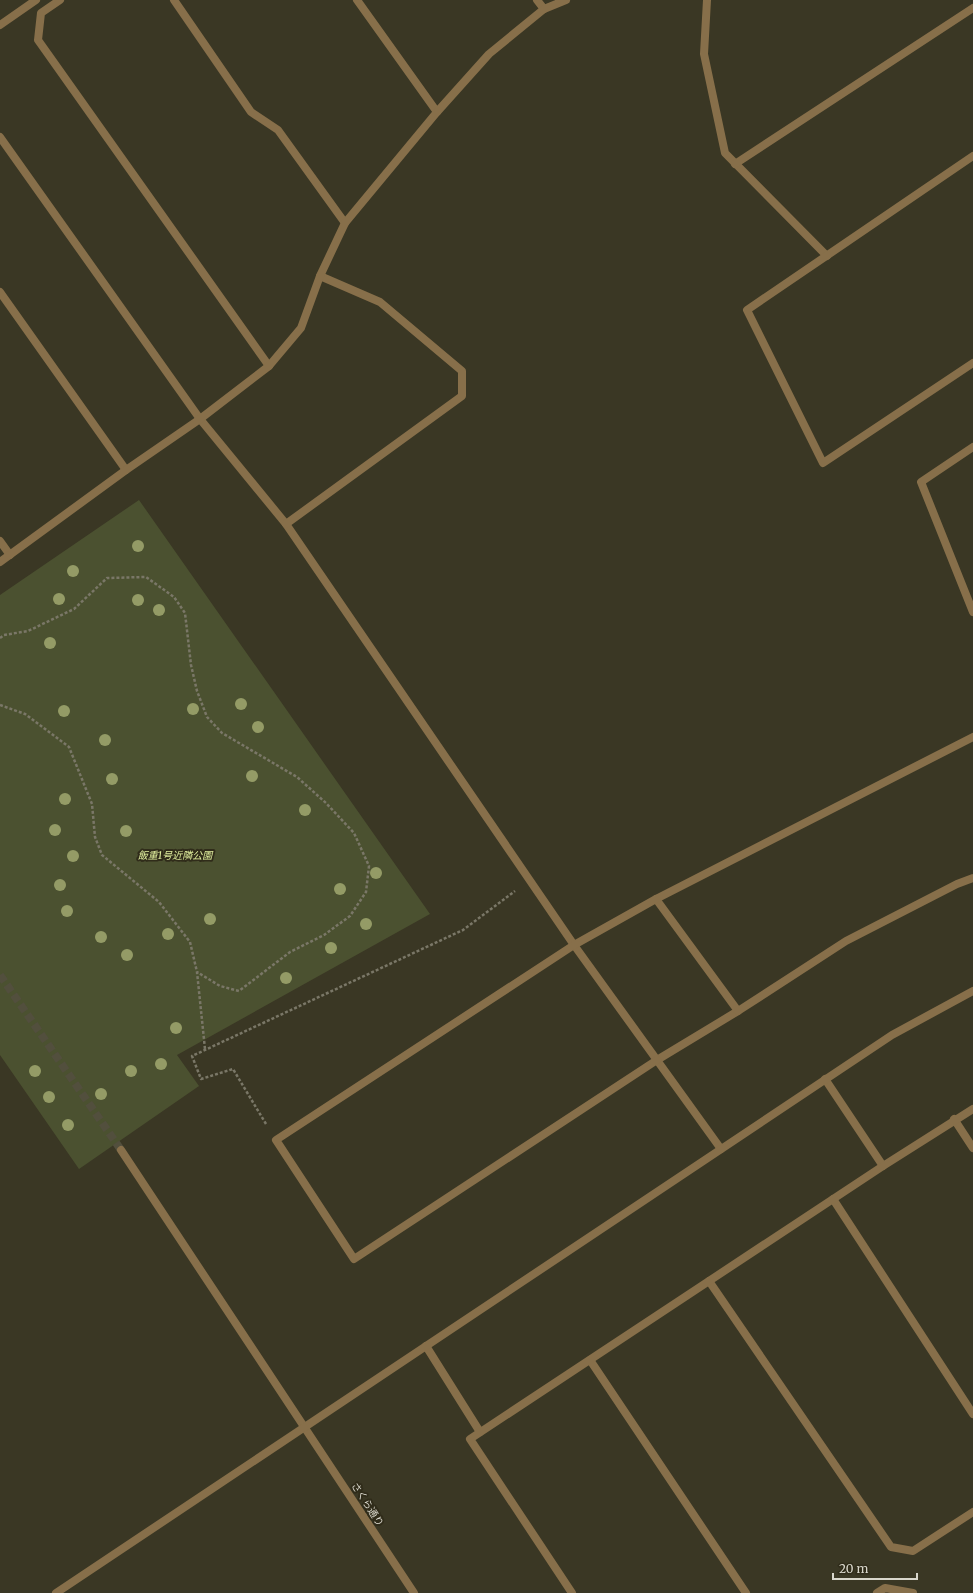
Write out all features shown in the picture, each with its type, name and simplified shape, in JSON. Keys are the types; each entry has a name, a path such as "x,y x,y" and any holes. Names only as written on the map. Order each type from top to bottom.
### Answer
{"street":[{"path":"0,25 36,0"},
{"path":"60,0 41,13 38,40 269,366"},
{"path":"174,0 252,112 278,130 345,223"},
{"path":"357,0 437,112"},
{"path":"537,0 544,9"},
{"path":"0,562 126,470 200,419 269,366 301,328 320,276 345,223 437,112 489,54 544,9 566,0"},
{"path":"707,0 704,54 725,153 827,256"},
{"path":"735,164 973,8"},
{"path":"0,137 200,419 286,524 574,945 721,1149"},
{"path":"973,156 746,310 823,463 973,363"},
{"path":"286,524 462,396 462,371 380,302 320,276"},
{"path":"0,292 126,470"},
{"path":"973,447 921,482 969,592 973,612"},
{"path":"0,541 10,555"},
{"path":"973,737 656,899 574,945 276,1140 354,1259 657,1060 738,1011 846,941 957,884 973,878"},
{"path":"656,899 738,1011"},
{"path":"56,1593 892,1035 973,991"},
{"path":"825,1079 883,1166"},
{"path":"572,1593 470,1439 954,1119 973,1108"},
{"path":"954,1119 973,1148"},
{"name":"さくら通り","path":"121,1150 305,1426 414,1593"},
{"path":"833,1199 973,1414"},
{"path":"709,1281 891,1547 913,1551 973,1512"},
{"path":"426,1346 480,1432"},
{"path":"590,1360 746,1593"},
{"path":"877,1593 885,1588 913,1593"}],"path":[{"path":"0,638 4,635 28,630 74,609 107,578 146,577 174,597 185,613 191,664 197,691 207,717 222,733 297,778 326,803 354,833 369,866 366,892 350,916 324,935 290,952 239,991 220,986 197,972"},
{"path":"0,705 25,714 69,747 92,804 95,837 102,855 159,902 190,942 197,972 205,1049"},
{"path":"276,1140 233,1069 201,1079 192,1056 463,930 530,880"}],"green space":[{"name":"飯重1号近隣公園","path":"139,500 430,914 177,1055 199,1086 79,1169 0,1055 0,595"}],"tunnel":[{"path":"0,975 121,1150"}]}
